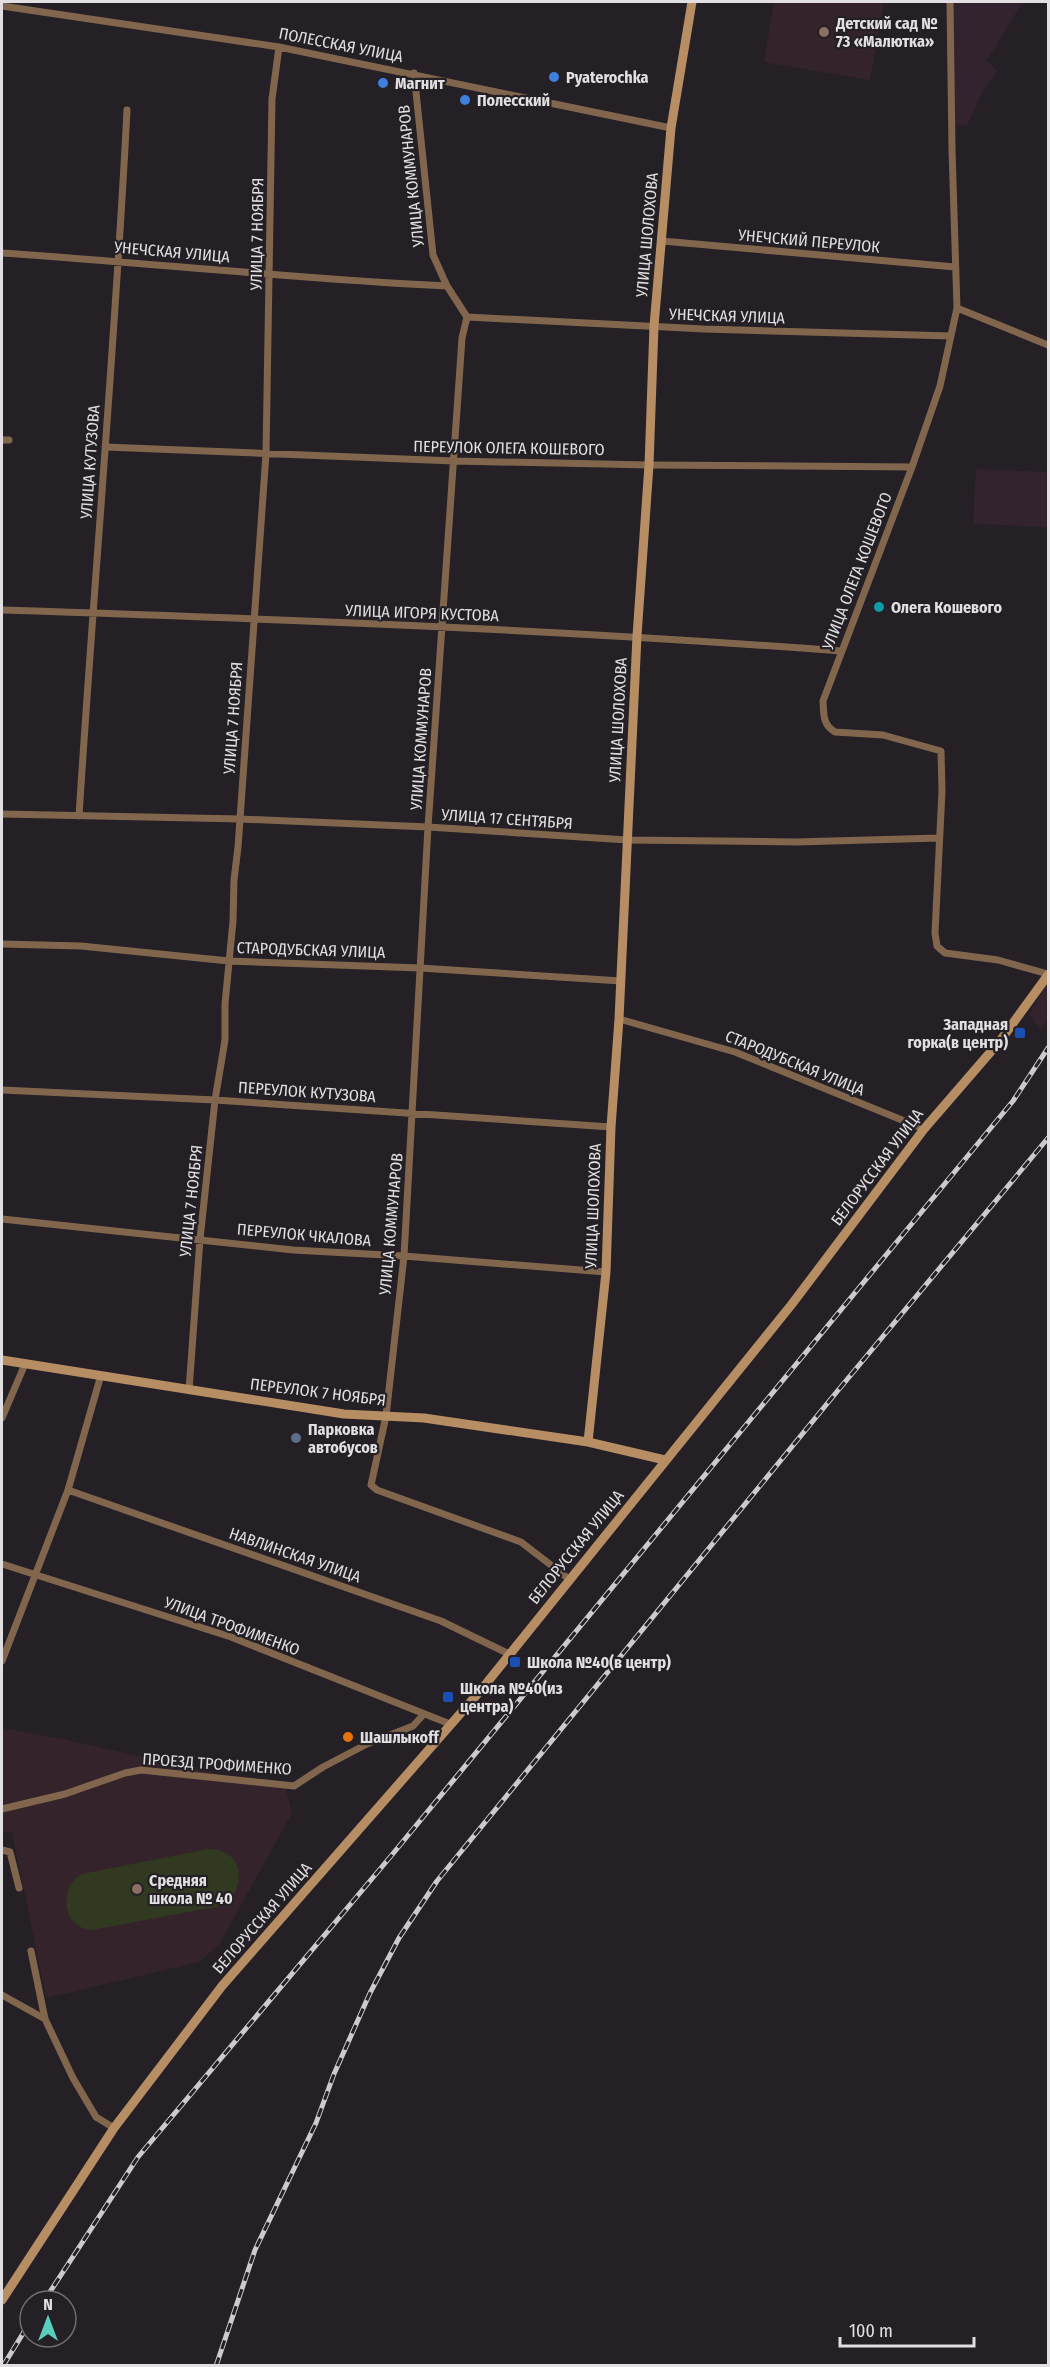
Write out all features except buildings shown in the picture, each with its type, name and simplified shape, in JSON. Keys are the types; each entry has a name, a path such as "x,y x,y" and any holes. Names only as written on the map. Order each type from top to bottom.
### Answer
{"street":[{"name":"УЛИЦА ШОЛОХОВА","path":"588,1442 606,1272 611,1127 649,465 654,326 671,128 692,2"},
{"name":"УЛИЦА ОЛЕГА КОШЕВОГО","path":"950,2 957,308 940,386 824,701 824,721 828,728 835,732 883,735 941,751 935,933 937,946 945,953 998,960 1048,975"},
{"name":"ПОЛЕССКАЯ УЛИЦА","path":"2,6 279,47 414,73 671,128"},
{"name":"УЛИЦА 7 НОЯБРЯ","path":"189,1390 200,1239 214,1100 225,1040 266,454 272,99 279,47"},
{"name":"УЛИЦА КОММУНАРОВ","path":"414,73 433,255 447,286 467,317 462,338 428,827 404,1256 386,1416 371,1481 373,1488 521,1542 569,1579"},
{"name":"УЛИЦА КУТУЗОВА","path":"80,816 92,613 119,261 126,110"},
{"name":"УНЕЧСКИЙ ПЕРЕУЛОК","path":"662,242 955,267"},
{"name":"УНЕЧСКАЯ УЛИЦА","path":"2,253 270,275 447,286"},
{"path":"957,308 1048,345"},
{"name":"УНЕЧСКАЯ УЛИЦА","path":"467,317 951,336"},
{"name":"ПЕРЕУЛОК ОЛЕГА КОШЕВОГО","path":"105,447 454,461 912,467"},
{"name":"УЛИЦА ИГОРЯ КУСТОВА","path":"2,610 443,626 638,636 842,651"},
{"name":"УЛИЦА 17 СЕНТЯБРЯ","path":"2,814 240,819 428,827 627,840 796,842 939,838"},
{"name":"СТАРОДУБСКАЯ УЛИЦА","path":"2,944 81,946 229,961 420,968 621,981"},
{"name":"БЕЛОРУССКАЯ УЛИЦА","path":"2,2300 114,2128 222,1986 509,1654 792,1304 924,1129 1000,1041 1048,975"},
{"name":"СТАРОДУБСКАЯ УЛИЦА","path":"619,1019 735,1052 924,1129"},
{"name":"ПЕРЕУЛОК КУТУЗОВА","path":"2,1090 413,1112 611,1127"},
{"name":"ПЕРЕУЛОК ЧКАЛОВА","path":"2,1219 293,1250 606,1272"},
{"name":"ПЕРЕУЛОК 7 НОЯБРЯ","path":"2,1360 344,1414 424,1418 588,1442 665,1460"},
{"path":"2,1418 25,1364"},
{"path":"2,1661 68,1490 101,1375"},
{"name":"НАВЛИНСКАЯ УЛИЦА","path":"68,1490 441,1621 509,1654"},
{"name":"УЛИЦА ТРОФИМЕНКО","path":"2,1564 231,1637 450,1724"},
{"name":"ПРОЕЗД ТРОФИМЕНКО","path":"2,1809 65,1794 125,1773 141,1770 168,1771 294,1786 322,1767 367,1744 413,1726 424,1714"},
{"path":"2,1850 10,1852 19,1888"},
{"path":"31,1951 45,2019 73,2078 96,2117 114,2128"},
{"path":"2,1995 45,2019"}],"shaded area":[{"name":"Детский сад № 73 «Малютка»","path":"774,2 884,2 870,80 764,62"},
{"path":"953,2 1023,2 987,60 997,71 981,95 967,126 952,124"},
{"path":"976,469 1048,472 1048,527 973,524"},
{"path":"1048,982 1048,1019 1041,1030 1029,1015"},
{"name":"Средняя школа № 40","path":"2,1728 67,1740 286,1789 292,1813 219,1945 199,1962 46,1998 12,1832 2,1833"}],"green space":[{"path":"208,1849 229,1855 235,1861 238,1869 237,1887 226,1905 92,1930 74,1923 69,1915 67,1897 69,1888 82,1874"}],"railway":[{"path":"52,2289 138,2157 391,1856 1013,1101 1048,1048"},
{"path":"216,2366 255,2250 316,2123 334,2074 370,1993 399,1938 437,1881 835,1394 1048,1138"},
{"path":"3,2366 18,2342"}],"place":[{"name":"Детский сад № 73 «Малютка»","path":"824,32"},
{"name":"Pyaterochka","path":"554,77"},
{"name":"Магнит","path":"383,83"},
{"name":"Полесский","path":"465,100"},
{"name":"Олега Кошевого","path":"879,607"},
{"name":"Западная горка(в центр)","path":"1020,1033"},
{"name":"Парковка автобусов","path":"296,1438"},
{"name":"Школа №40(в центр)","path":"515,1662"},
{"name":"Школа №40(из центра)","path":"448,1697"},
{"name":"Шашлыкоff","path":"348,1737"},
{"name":"Средняя школа № 40","path":"137,1889"}]}
